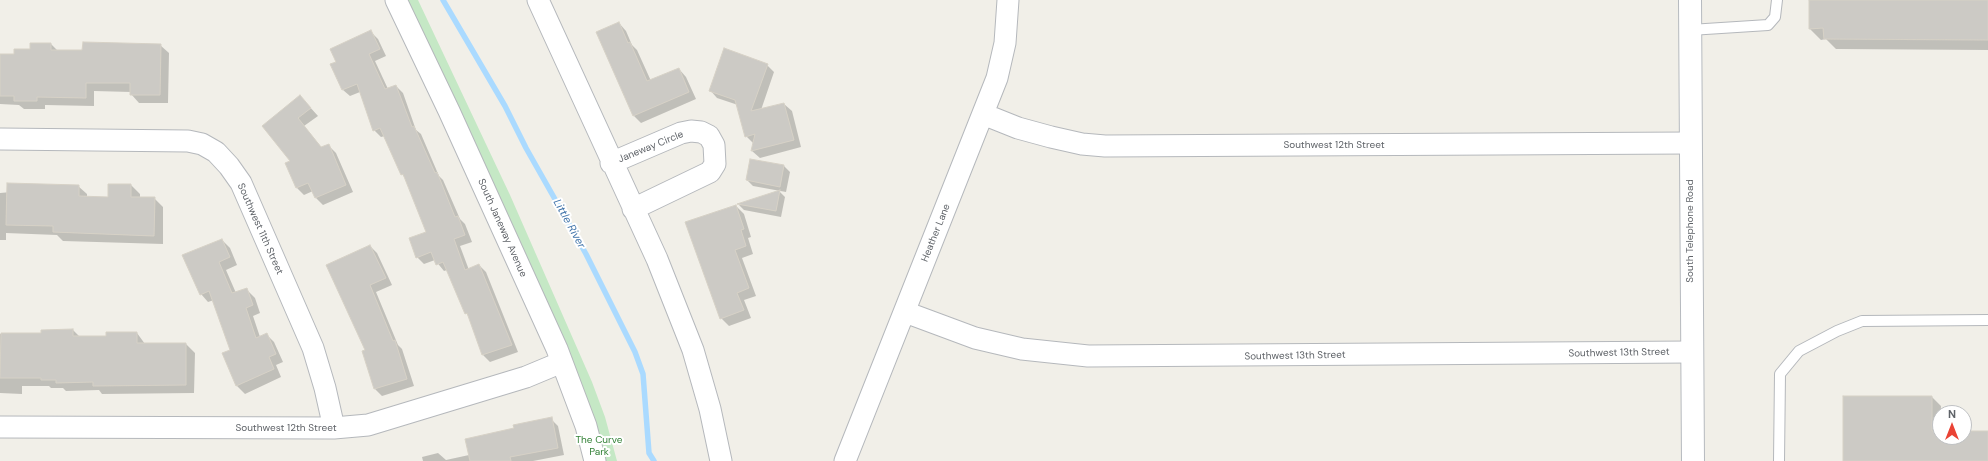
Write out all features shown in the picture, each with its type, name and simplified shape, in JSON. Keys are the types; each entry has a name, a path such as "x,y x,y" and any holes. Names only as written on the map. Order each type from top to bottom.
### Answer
{"main road":[{"name":"South Telephone Road","path":"1690,0 1691,352 1693,461"}],"street":[{"name":"South Janeway Avenue","path":"396,0 449,111 562,362 586,426 595,461"},
{"path":"538,0 656,259 693,350 710,409 721,461"},
{"name":"Heather Lane","path":"845,461 997,78 1003,58 1008,22 1008,0"},
{"name":"Southwest 12th Street","path":"983,114 1018,128 1051,137 1082,144 1105,146 1690,143"},
{"name":"Janeway Circle","path":"611,163 681,133 691,131 701,132 709,136 714,145 715,164 710,172 633,209"},
{"name":"Southwest 11th Street","path":"0,140 188,141 202,144 216,152 229,166 241,183 313,348 325,388 334,428"},
{"name":"Southwest 13th Street","path":"904,312 975,338 1022,349 1088,356 1691,352"},
{"name":"Southwest 12th Street","path":"0,427 334,428 368,424 389,419 526,377 562,362"}],"lane":[{"path":"1690,30 1768,25 1775,17 1777,0"},
{"path":"1779,461 1780,374 1799,351 1837,331 1862,321 1988,320"}],"green space":[{"name":"The Curve Park","path":"392,0 418,0 510,195 592,382 605,417 617,461 587,461 576,400"}],"building":[{"path":"1809,0 1988,0 1988,40 1824,39 1823,28 1809,29"},
{"path":"619,22 628,43 630,42 647,81 679,68 689,92 633,116 596,32"},
{"path":"371,30 380,49 369,54 385,89 396,85 412,127 414,126 435,173 437,172 455,217 458,216 465,235 454,239 465,270 479,264 512,345 482,355 467,313 465,314 443,262 436,265 431,252 416,258 409,238 426,232 403,174 401,175 380,128 373,131 357,84 342,90 330,64 336,62 330,49"},
{"path":"83,42 161,44 160,95 130,95 130,83 86,83 86,98 37,97 37,101 14,101 14,96 0,96 0,54 14,54 14,49 30,49 30,43 51,43 51,50 82,50"},
{"path":"724,48 768,64 751,111 784,103 794,140 751,151 755,134 745,137 735,100 709,91"},
{"path":"300,95 311,108 298,118 321,147 329,144 346,185 315,198 308,183 296,188 285,163 290,161 262,126"},
{"path":"750,159 784,165 780,187 746,180"},
{"path":"7,183 79,185 79,196 108,197 108,184 131,184 131,197 155,197 154,236 53,232 53,226 6,225"},
{"path":"780,190 776,211 737,204"},
{"path":"736,205 744,229 741,230 746,246 735,250 749,288 737,293 744,310 720,319 685,222"},
{"path":"222,239 230,257 219,262 232,293 247,288 253,305 246,308 256,338 267,333 276,354 269,357 274,369 236,386 222,353 230,350 209,291 200,295 182,255"},
{"path":"370,245 386,278 370,285 393,341 395,340 407,379 374,389 362,351 365,350 326,265"},
{"path":"73,329 73,336 106,336 106,332 137,332 137,343 186,343 186,385 93,386 93,382 56,383 56,380 41,380 41,378 0,378 1,333 41,333 41,330"},
{"path":"1843,396 1932,396 1932,445 1972,445 1972,431 1988,431 1988,461 1843,461"},
{"path":"552,417 558,448 510,457 511,461 470,461 465,439 514,428 513,425"}],"waterway":[{"name":"Little River","path":"443,0 505,106 526,148 586,254 635,352 643,374 649,453 654,461"}]}
